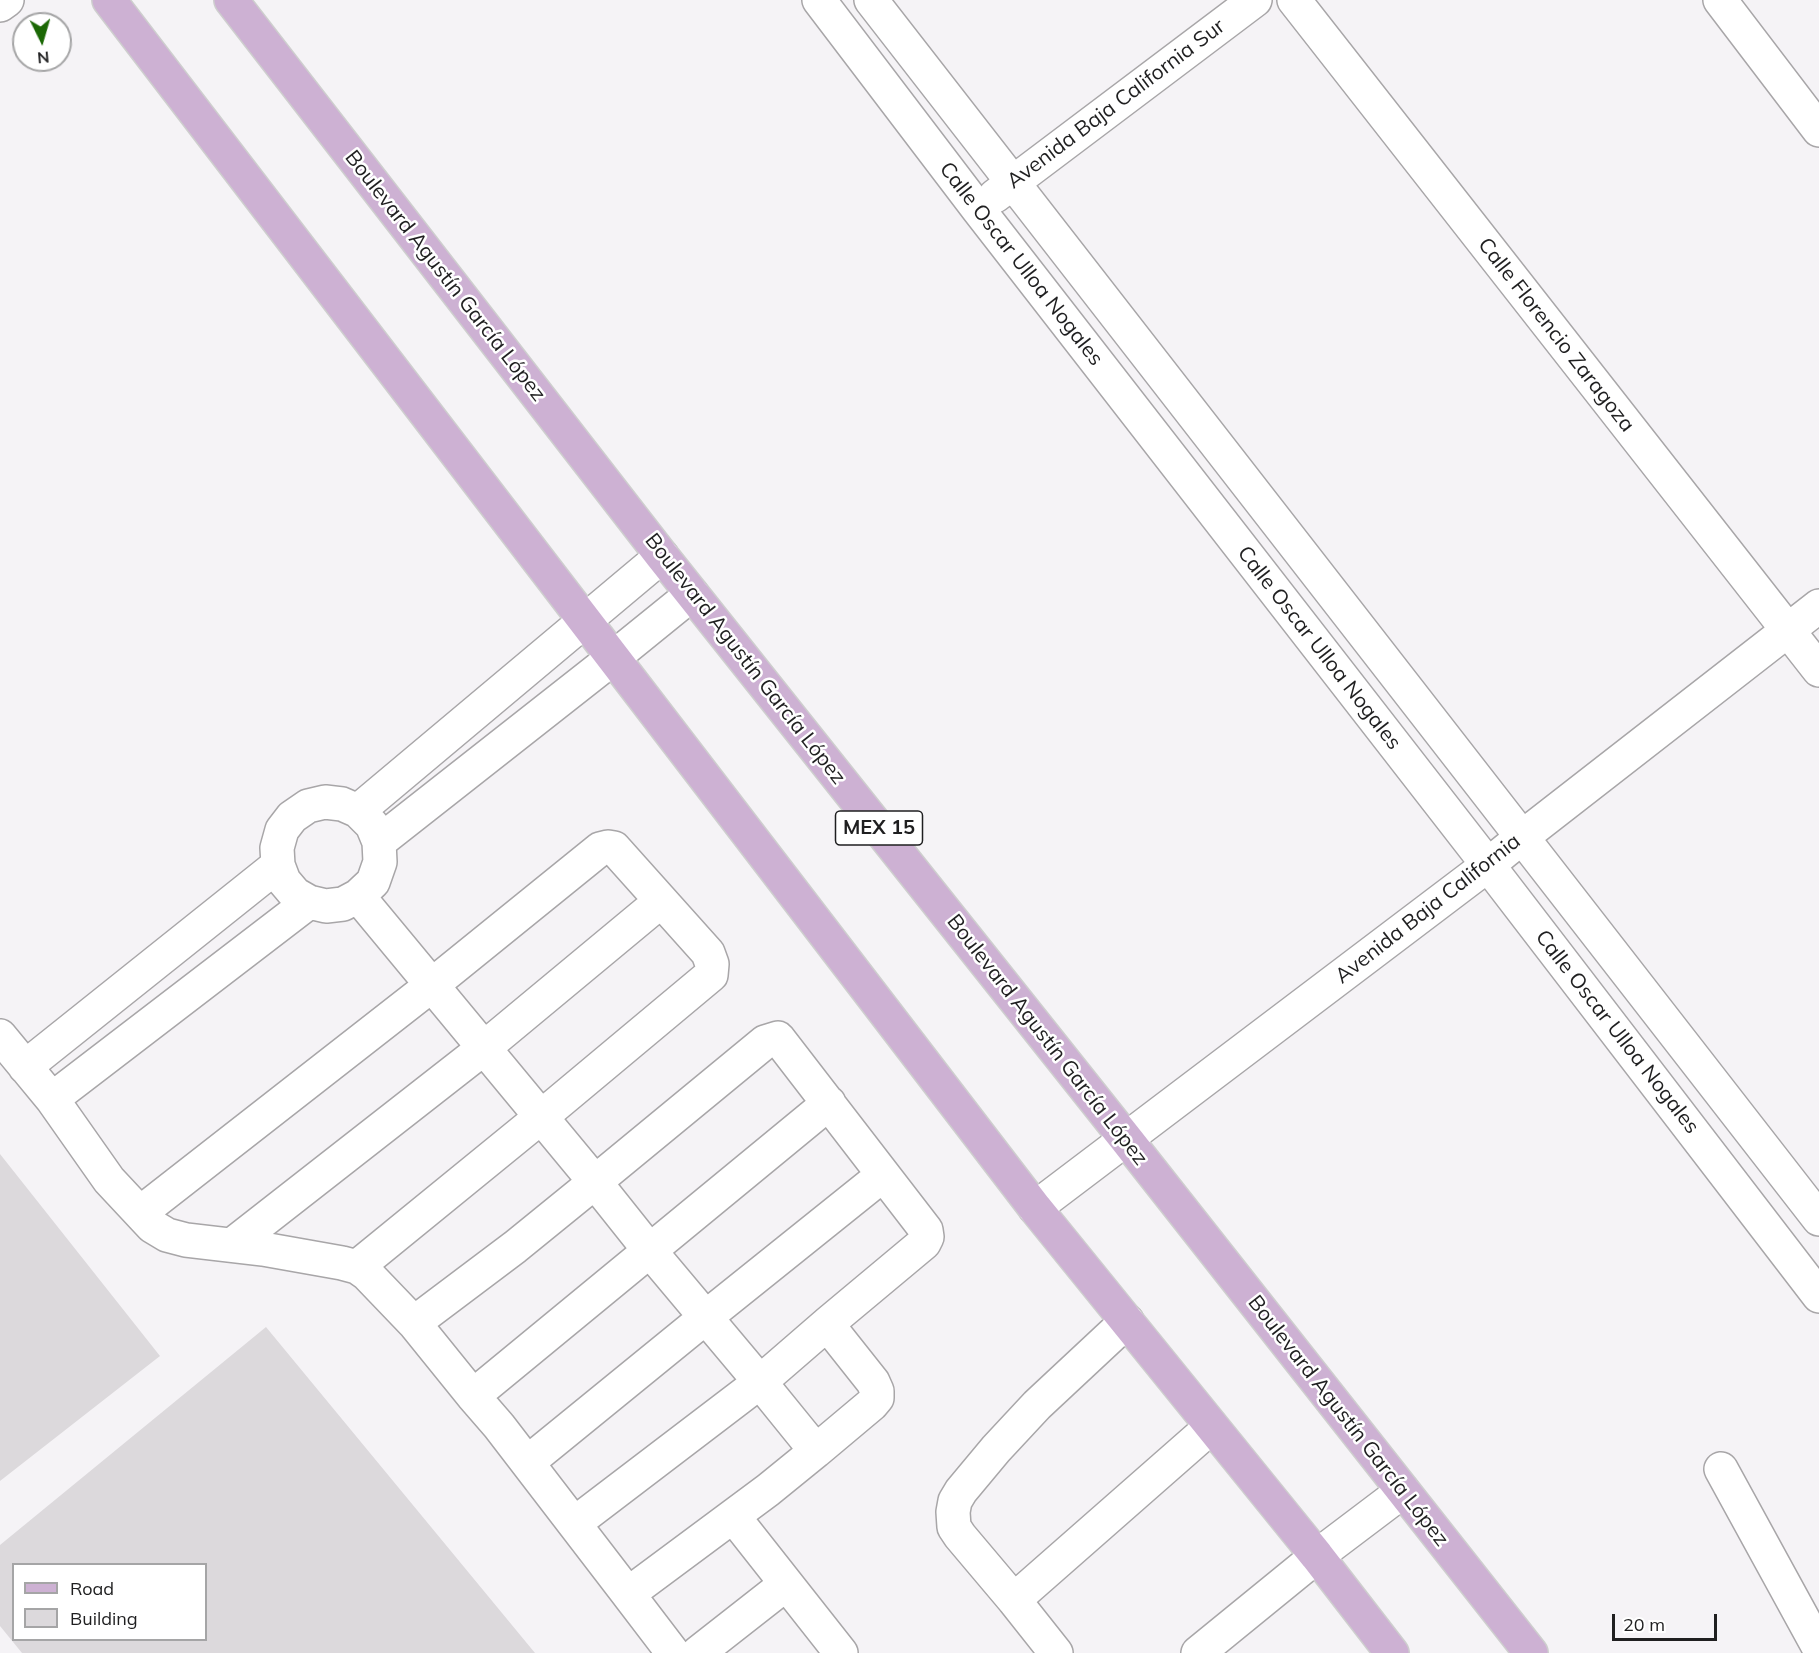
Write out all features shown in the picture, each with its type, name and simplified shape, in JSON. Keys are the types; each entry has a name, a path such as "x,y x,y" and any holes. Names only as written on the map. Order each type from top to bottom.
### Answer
{"main road":[{"path":"109,0 1035,1208 1317,1556 1392,1653"},
{"name":"Boulevard Agustín García López","path":"231,0 662,556 1532,1653"}],"street":[{"path":"0,5 7,0"},
{"name":"Calle Oscar Ulloa Nogales","path":"819,0 1819,1296"},
{"name":"Calle Oscar Ulloa Nogales","path":"871,0 1819,1219"},
{"name":"Avenida Baja California Sur","path":"978,209 1255,0"},
{"name":"Calle Florencio Zaragoza","path":"1294,0 1819,670"},
{"path":"1720,0 1819,130"},
{"path":"1236,540 1271,515"},
{"path":"358,811 662,556"},
{"path":"379,842 692,594"},
{"name":"Avenida Baja California","path":"1035,1208 1488,865 1819,606"},
{"path":"325,802 342,804 358,811 372,825 379,842 380,862 373,882 358,896 343,904 326,906 309,902 295,894 284,881 278,865 277,848 282,830 292,817 308,807 325,802"},
{"path":"140,1213 432,985 600,849 608,846 615,848 708,953 712,964 711,975 357,1267"},
{"path":"26,1067 278,865"},
{"path":"358,896 816,1452"},
{"path":"232,1245 484,1048 662,901"},
{"path":"52,1100 309,902"},
{"path":"0,1036 52,1100 109,1180 152,1226 167,1235 186,1240 342,1263 357,1267 367,1274 414,1323 499,1426 673,1653"},
{"path":"414,1323 506,1254 765,1042 778,1038 782,1042 926,1230 927,1237 924,1243 760,1382 575,1523"},
{"path":"473,1396 829,1103"},
{"path":"1744,1197 1779,1168"},
{"path":"528,1462 883,1175"},
{"path":"1056,1653 960,1536 953,1520 955,1501 996,1449 1030,1412 1127,1321"},
{"path":"628,1594 816,1452 877,1398 873,1382 827,1324"},
{"path":"1014,1600 1211,1427"},
{"path":"1721,1469 1819,1648"},
{"path":"1198,1653 1317,1556 1404,1491"},
{"path":"733,1516 838,1652"},
{"path":"698,1653 786,1584"}],"building":[{"path":"0,1154 160,1356 0,1481"},
{"path":"266,1327 535,1653 22,1653 12,1641 207,1641 207,1563 12,1563 12,1641 0,1626 0,1545"}]}
